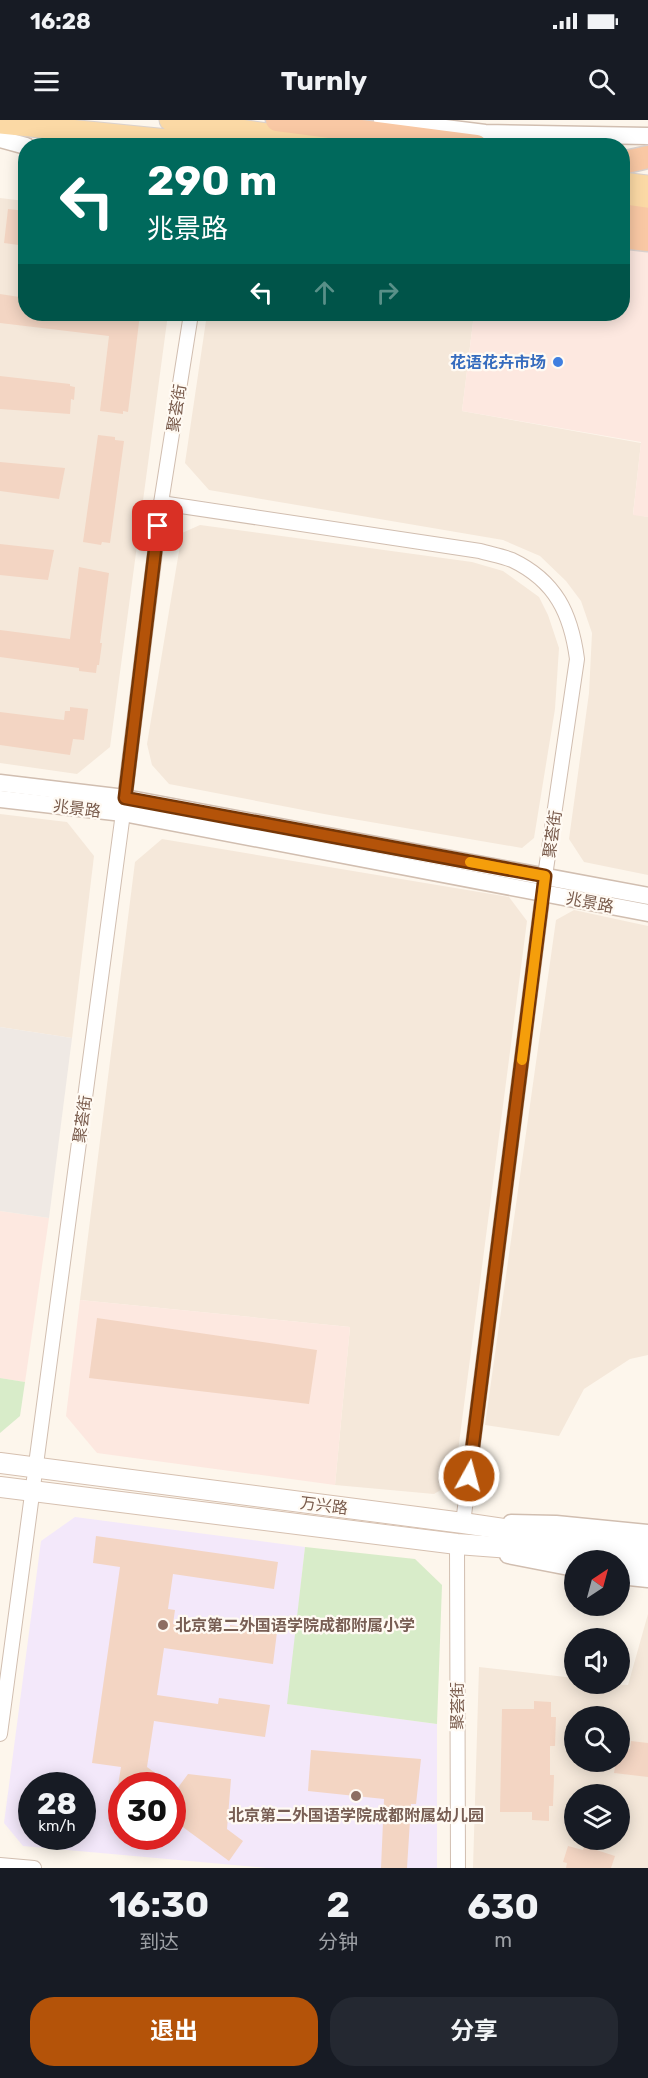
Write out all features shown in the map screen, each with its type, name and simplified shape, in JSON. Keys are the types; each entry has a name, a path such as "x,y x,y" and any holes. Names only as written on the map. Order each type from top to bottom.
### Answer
{"highway":[{"path":"278,120 415,138"},
{"path":"630,161 648,157"},
{"path":"630,164 648,165"},
{"path":"630,216 648,219"},
{"path":"630,238 648,240"}],"main road":[{"path":"170,120 212,138"},
{"path":"0,123 254,138"},
{"path":"630,184 648,186"},
{"path":"630,201 648,204"},
{"name":"万兴路","path":"0,1463 463,1523 648,1550"},
{"path":"0,1487 457,1545 564,1553"},
{"path":"630,1562 648,1564"}],"street":[{"path":"382,120 485,133 648,136"},
{"path":"0,139 18,144"},
{"path":"630,229 648,231"},
{"name":"聚荟街","path":"0,1734 124,806 161,503 190,321"},
{"name":"聚荟街","path":"161,503 480,551 512,560 539,578 563,603 574,634 577,659 545,876 463,1523"},
{"name":"兆景路","path":"0,783 124,806 545,876 648,896"},
{"name":"兆景路","path":"0,799 124,806 648,913"},
{"path":"463,1523 556,1524 648,1533"},
{"path":"457,1545 564,1566"},
{"name":"聚荟街","path":"457,1545 458,1868"},
{"path":"630,1577 648,1579"},
{"path":"0,1865 34,1868"}],"shaded area":[{"path":"0,198 18,200 18,321 167,321 110,747 77,774 0,763"},
{"name":"花语花卉市场","path":"630,239 648,242 648,517 633,515 641,442 462,411 473,321 630,321"},
{"path":"206,321 473,321 462,411 641,443 633,514 648,517 648,875 584,862 569,839 589,693 592,633 581,601 566,581 540,556 503,540 209,490 185,463"},
{"path":"200,525 472,562 503,571 539,597 548,615 559,648 555,709 534,838 522,848 324,814 169,784 152,765 147,744 182,533"},
{"path":"0,814 67,822 94,856 72,1038 0,1027"},
{"path":"162,839 509,897 527,921 454,1482 434,1494 335,1485 350,1327 80,1300 135,862"},
{"path":"574,910 648,926 648,1355 630,1359 584,1389 559,1436 485,1425 556,920"},
{"path":"0,1027 72,1038 49,1218 0,1211"},
{"path":"0,1211 49,1218 25,1382 0,1378"},
{"path":"80,1300 350,1327 335,1485 97,1453 66,1416"},
{"name":"北京第二外国语学院成都附属小学","path":"75,1517 305,1547 288,1704 437,1724 437,1868 267,1868 67,1850 96,1850 96,1772 18,1772 18,1840 4,1823 41,1541"},
{"path":"648,1614 648,1868 473,1868 479,1667 564,1677 564,1694 630,1694 630,1678"}],"green space":[{"path":"0,1378 25,1382 20,1416 0,1433"},
{"path":"305,1547 415,1559 442,1585 437,1724 287,1704"}],"building":[{"path":"8,209 18,210 18,245 4,243"},
{"path":"0,294 18,297 18,321 139,321 128,412 123,411 123,414 100,411 109,336 0,323"},
{"path":"0,376 70,384 75,387 70,414 0,409"},
{"path":"98,435 115,437 115,440 124,441 110,543 102,542 101,545 83,542"},
{"path":"0,462 65,468 59,499 0,491"},
{"path":"0,544 54,550 48,580 0,575"},
{"path":"79,567 109,573 100,643 102,643 96,673 79,671 79,668 0,657 0,630 70,639"},
{"path":"70,707 88,709 84,740 73,739 70,755 0,745 0,712 64,720 65,711 70,711"},
{"path":"97,1318 317,1350 309,1404 89,1378"},
{"path":"96,1536 278,1562 274,1589 173,1574 168,1609 175,1610 173,1624 229,1633 230,1625 277,1632 273,1664 164,1648 157,1695 218,1704 219,1698 270,1705 265,1737 154,1721 147,1767 154,1772 120,1772 121,1767 92,1763 120,1567 93,1563"},
{"path":"534,1701 551,1702 551,1717 556,1717 555,1746 550,1746 550,1775 554,1775 553,1806 549,1806 549,1821 532,1820 532,1812 500,1812 502,1709 534,1709"},
{"path":"631,1741 648,1743 648,1777 614,1773 630,1772"},
{"path":"311,1750 421,1759 416,1804 411,1804 407,1868 381,1868 384,1799 308,1791"},
{"path":"188,1774 231,1779 227,1829 243,1841 229,1861 186,1829 186,1777"},
{"path":"567,1850 596,1850 615,1856 611,1868 566,1868 567,1863 563,1862"}],"slow traffic":[{"path":"470,862 545,876 522,1060"}],"place":[{"name":"花语花卉市场","path":"558,362"},
{"name":"北京第二外国语学院成都附属小学","path":"163,1625"},
{"name":"北京第二外国语学院成都附属幼儿园","path":"356,1796"}],"route":[{"path":"158,526 125,798 545,876 469,1476"}]}
